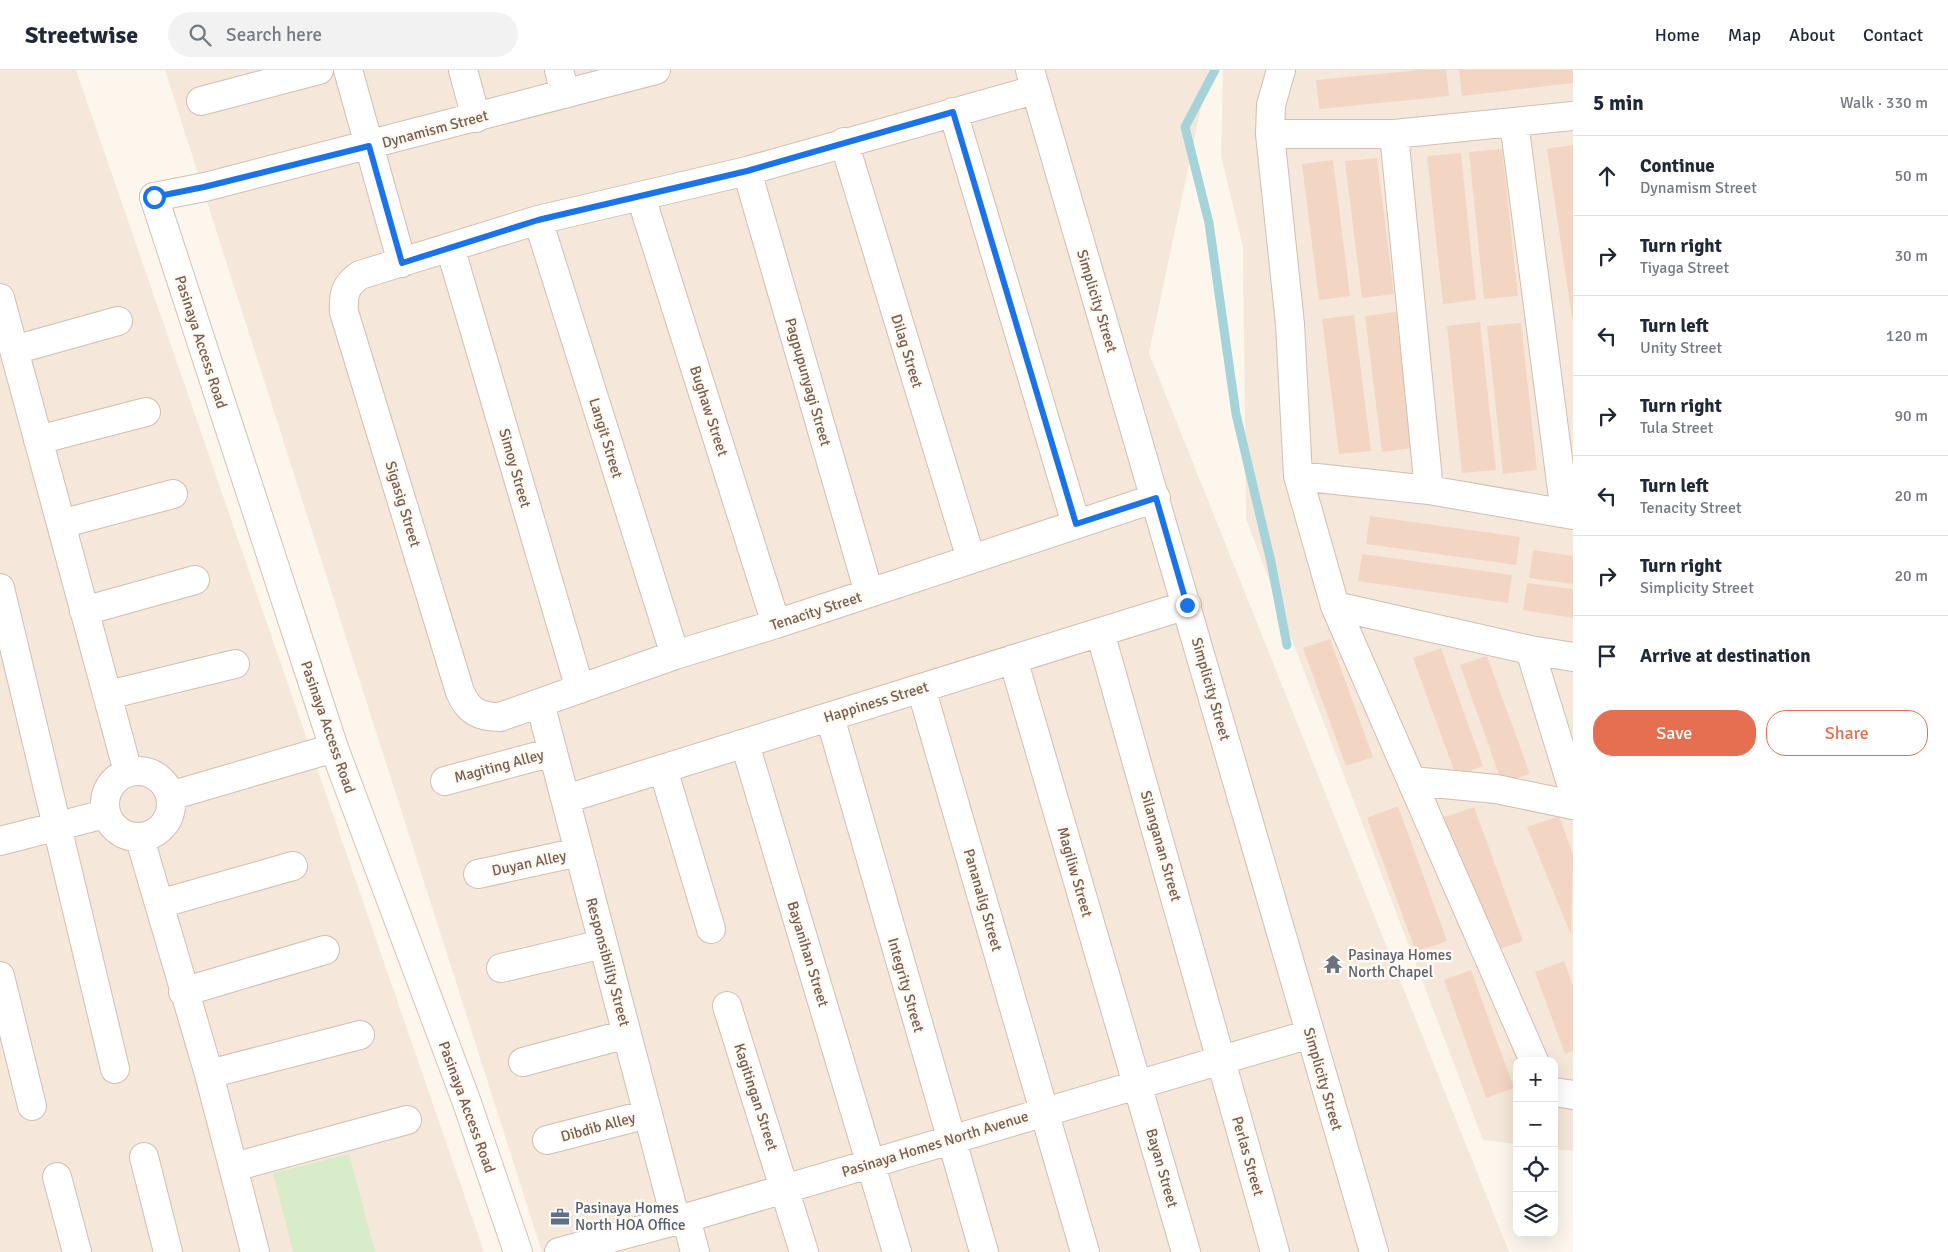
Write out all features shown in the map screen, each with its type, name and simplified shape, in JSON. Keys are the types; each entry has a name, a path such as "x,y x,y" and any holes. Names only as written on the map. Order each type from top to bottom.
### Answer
{"street":[{"path":"201,102 319,70"},
{"path":"348,70 402,263 538,220 747,171 953,112 1032,80"},
{"path":"463,70 476,118"},
{"name":"Dynamism Street","path":"154,197 204,187 476,118 562,82 654,70"},
{"path":"1281,70 1271,105 1270,134 1290,324 1298,476 1335,606 1532,1057"},
{"name":"Simplicity Street","path":"1032,80 1156,498 1374,1252"},
{"path":"953,112 1076,524"},
{"path":"1270,134 1394,134 1573,116"},
{"path":"1298,476 1429,490 1569,514 1514,122"},
{"path":"1394,134 1429,490"},
{"name":"Dilag Street","path":"844,142 970,559"},
{"name":"Pagpupunyagi Street","path":"747,171 869,593"},
{"name":"Pasinaya Access Road","path":"154,197 334,748 459,1082 518,1252"},
{"name":"Bughaw Street","path":"641,197 776,624"},
{"name":"Langit Street","path":"538,220 675,655"},
{"name":"Simoy Street","path":"450,247 580,689"},
{"name":"Sigasig Street","path":"402,263 360,275 351,281 345,290 344,312 460,692 464,702 475,713"},
{"path":"0,298 128,772"},
{"path":"14,350 118,321"},
{"path":"38,440 146,412"},
{"path":"61,524 173,494"},
{"name":"Tenacity Street","path":"475,713 488,717 500,716 675,655 776,624 1156,498"},
{"path":"84,611 195,580"},
{"path":"0,588 115,1069"},
{"name":"Happiness Street","path":"566,799 1187,605"},
{"path":"1335,606 1530,650 1573,656"},
{"name":"Silanganan Street","path":"1100,632 1221,1060"},
{"path":"1530,650 1573,790"},
{"name":"Magiliw Street","path":"1013,659 1138,1085"},
{"path":"108,695 235,664"},
{"name":"Pananalig Street","path":"921,688 1085,1252"},
{"name":"Responsibility Street","path":"540,703 648,1114 681,1219 695,1252"},
{"name":"Integrity Street","path":"830,717 984,1252"},
{"name":"Bayanihan Street","path":"745,744 897,1252"},
{"path":"170,796 334,748"},
{"name":"Magiting Alley","path":"445,781 553,752"},
{"path":"663,769 711,929"},
{"path":"139,771 159,778 166,786 170,796 169,817 163,826 155,833 140,839 121,833 111,825 105,814 106,793 118,777 128,772 139,771"},
{"path":"1412,781 1496,789 1573,805"},
{"path":"0,841 105,814"},
{"path":"140,839 183,992 209,1074 254,1252"},
{"name":"Duyan Alley","path":"478,874 579,852"},
{"path":"159,904 293,866"},
{"path":"500,968 604,944"},
{"path":"183,992 326,950"},
{"path":"0,976 32,1106"},
{"name":"Kagitingan Street","path":"727,1006 786,1189 804,1252"},
{"path":"523,1062 627,1034"},
{"name":"Pasinaya Homes North Avenue","path":"559,1252 786,1189 1310,1034"},
{"path":"209,1074 360,1035"},
{"name":"Perlas Street","path":"1221,1060 1275,1252"},
{"name":"Bayan Street","path":"1138,1085 1186,1252"},
{"path":"1558,1093 1573,1095"},
{"name":"Dibdib Alley","path":"547,1140 648,1114"},
{"path":"234,1167 407,1120"},
{"path":"144,1158 168,1252"},
{"path":"57,1176 77,1252"}],"shaded area":[{"path":"0,70 76,70 484,1252 0,1252"},
{"path":"165,70 1209,70 1149,353 1509,1252 542,1252"},
{"path":"1223,70 1573,70 1573,1151 1558,1149 1558,1057 1513,1057 1513,1144 1483,1140 1246,519 1243,247 1221,156"}],"green space":[{"path":"349,1154 375,1252 293,1252 273,1173"}],"building":[{"path":"1421,70 1446,70 1449,96 1319,109 1316,80"},
{"path":"1459,70 1573,70 1573,83 1462,96"},
{"path":"1573,145 1573,318 1572,318 1547,149"},
{"path":"1502,149 1518,296 1484,299 1469,152"},
{"path":"1461,153 1476,300 1443,304 1427,156"},
{"path":"1377,158 1394,294 1362,298 1345,161"},
{"path":"1333,160 1350,296 1319,300 1302,164"},
{"path":"1396,312 1413,448 1382,452 1365,316"},
{"path":"1354,315 1371,451 1339,454 1322,319"},
{"path":"1480,322 1496,470 1462,473 1447,326"},
{"path":"1521,323 1537,470 1503,474 1487,326"},
{"path":"1370,516 1520,537 1516,565 1366,544"},
{"path":"1533,550 1573,556 1573,584 1529,578"},
{"path":"1362,554 1512,575 1508,603 1358,581"},
{"path":"1527,583 1573,589 1573,618 1523,610"},
{"path":"1330,639 1373,757 1346,766 1303,648"},
{"path":"1441,648 1483,766 1456,776 1413,658"},
{"path":"1487,656 1530,774 1502,783 1460,665"},
{"path":"1398,806 1447,941 1416,952 1367,818"},
{"path":"1474,807 1523,941 1492,952 1442,818"},
{"path":"1559,816 1573,854 1571,935 1527,827"},
{"path":"1564,961 1573,986 1573,1051 1565,1054 1535,972"},
{"path":"1471,970 1513,1088 1486,1098 1444,980"}],"waterway":[{"path":"1215,70 1185,127 1209,223 1236,414 1271,562 1287,645"}],"place":[{"name":"Pasinaya Homes North Chapel","path":"1333,964"},
{"name":"Pasinaya Homes North HOA Office","path":"560,1217"}],"route":[{"path":"154,197 204,187 369,146 402,263 538,220 747,171 953,112 1076,524 1156,498 1187,605"}]}
